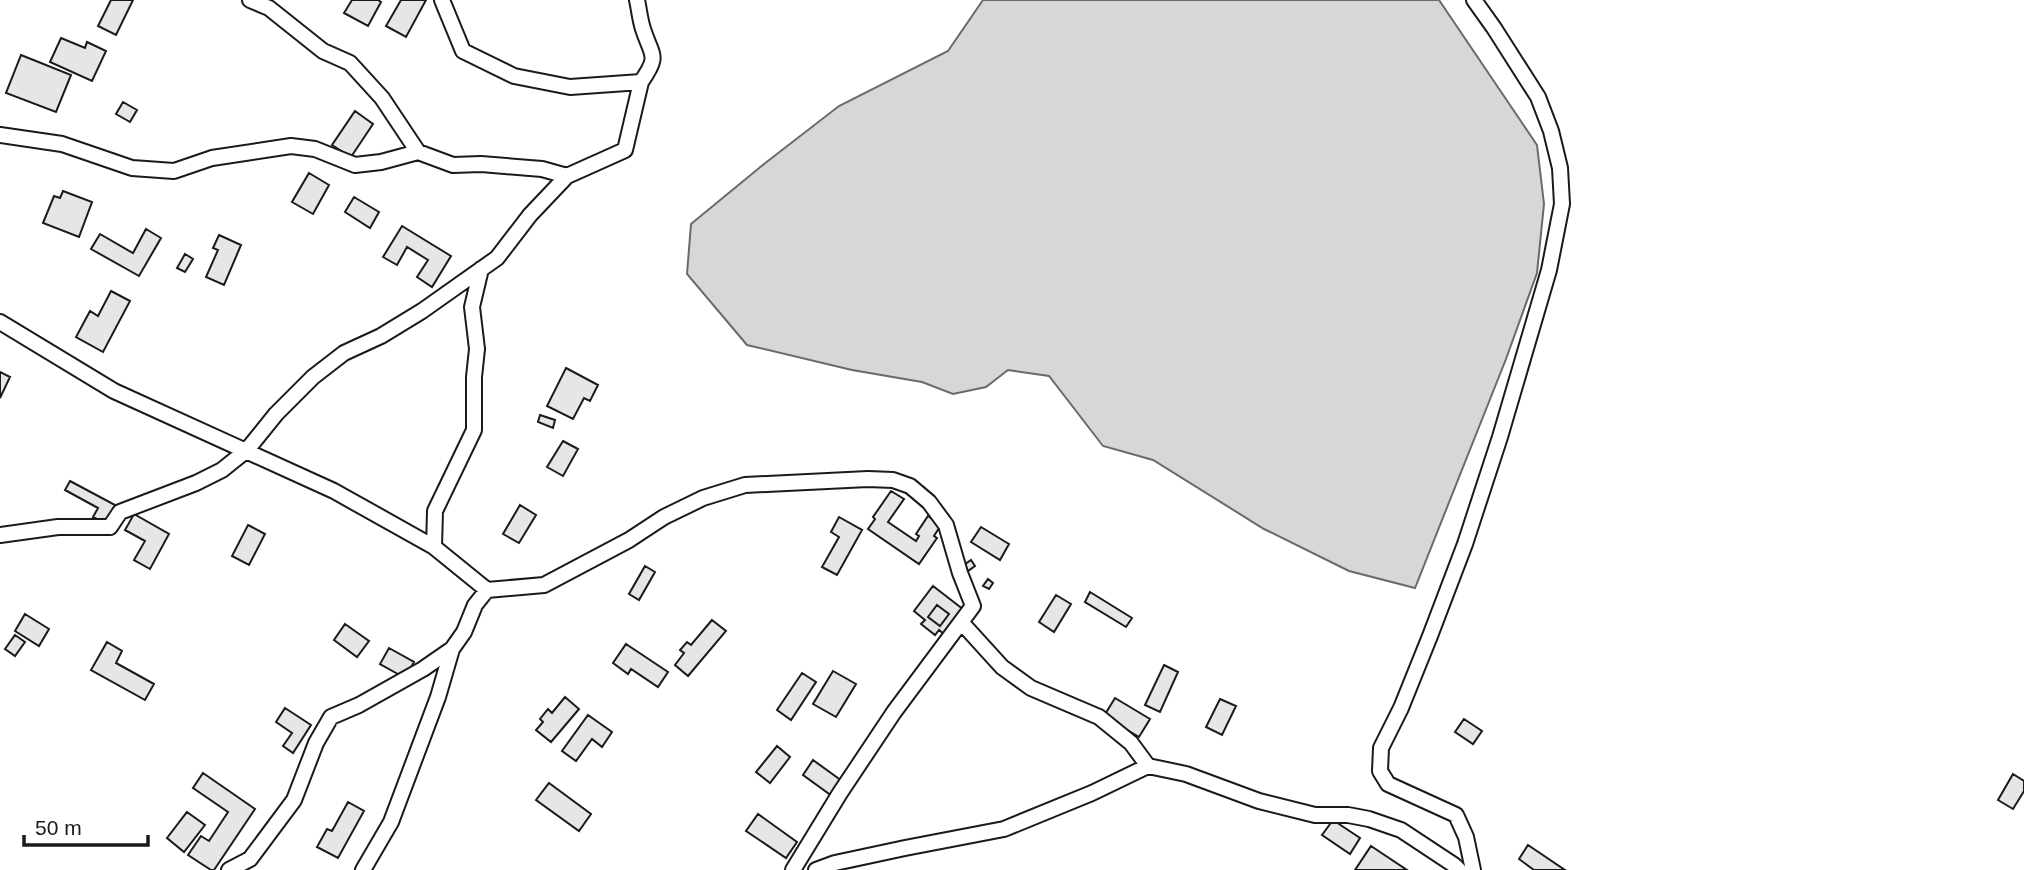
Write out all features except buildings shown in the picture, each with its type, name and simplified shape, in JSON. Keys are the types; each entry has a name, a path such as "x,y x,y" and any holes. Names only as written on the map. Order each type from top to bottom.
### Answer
{"street":[{"path":"250,0 269,8 323,51 350,63 382,99 418,152 453,165 481,164 542,169 567,176"},
{"path":"442,0 463,51 514,76 570,87 641,82"},
{"path":"0,535 58,527 110,527 120,512 196,483 222,470 247,450 276,414 304,386 344,353 381,336 497,258 530,215 567,176 625,150 641,82 651,68 654,55 642,28 638,0"},
{"path":"1473,870 1466,837 1456,815 1388,785 1380,771 1381,748 1401,708 1430,636 1465,544 1500,437 1549,270 1562,204 1560,168 1551,131 1538,97 1474,0"},
{"path":"0,135 62,145 132,168 174,171 212,158 290,146 315,149 355,165 381,162 418,152"},
{"path":"434,547 435,512 474,430 477,349 472,307 481,269"},
{"path":"0,322 114,391 334,491 434,547 487,590 519,589 544,584 629,540 664,517 703,498 745,485 868,479 892,480 909,486 929,502 946,525 973,606 894,712 793,870"},
{"path":"363,870 391,822 438,697 452,649 464,632 475,605 487,590"},
{"path":"962,623 1002,667 1031,688 1099,718 1131,743 1148,766"},
{"path":"229,870 250,859 294,800 316,743 331,717 359,705 452,649"},
{"path":"816,870 893,850 1004,829 1092,793 1148,766 1186,774 1259,802 1315,815 1369,819 1401,830 1459,870"}],"shaded area":[{"path":"983,0 1439,0 1537,145 1544,204 1537,273 1506,359 1415,588 1349,571 1264,529 1153,460 1103,446 1049,376 1008,370 986,387 953,394 922,382 852,370 747,345 687,274 691,224 839,106 948,51"}]}
